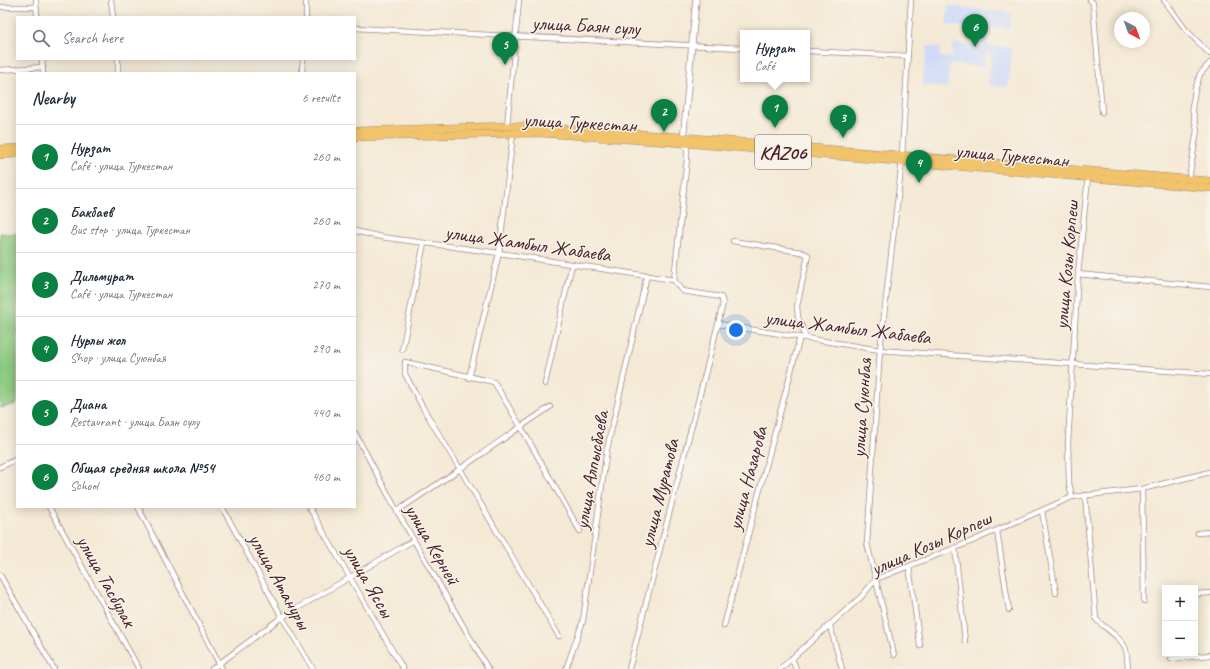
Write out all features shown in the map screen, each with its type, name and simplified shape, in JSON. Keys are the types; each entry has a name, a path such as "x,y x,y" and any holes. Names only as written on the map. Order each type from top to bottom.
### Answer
{"highway":[{"name":"улица Туркестан","path":"356,131 507,126 1210,181"},
{"name":"улица Туркестан","path":"356,137 539,133 683,140"},
{"path":"0,149 16,148"},
{"path":"0,155 16,154"},
{"name":"улица Туркестан","path":"902,158 1088,178 1210,188"}],"street":[{"path":"36,0 37,16"},
{"path":"110,0 113,16"},
{"path":"306,0 306,16"},
{"path":"507,126 520,0"},
{"path":"674,280 687,148 683,140 696,0"},
{"name":"улица Суюнбая","path":"894,655 867,543 880,350 902,158 911,0"},
{"path":"1090,0 1093,3 1102,112"},
{"path":"1164,0 1186,30 1210,54"},
{"path":"0,7 36,7"},
{"name":"улица Баян сулу","path":"356,28 516,35 740,48"},
{"path":"810,51 908,56"},
{"path":"42,60 43,72"},
{"path":"118,60 118,72"},
{"path":"302,72 303,60"},
{"path":"1189,179 1197,130 1192,108 1194,90 1200,74 1210,64"},
{"path":"0,70 43,67"},
{"path":"469,378 499,253 513,134"},
{"name":"улица Козы Корпеш","path":"1072,498 1069,483 1068,443 1074,364 1078,274 1088,178"},
{"name":"улица Жамбыл Жабаева","path":"356,231 424,244 499,253 674,280 682,291 721,297 723,303 718,324 880,350 1210,374"},
{"path":"733,241 801,252 808,255 796,306 803,338"},
{"path":"402,350 424,244"},
{"path":"545,384 572,264"},
{"path":"1078,274 1210,287"},
{"name":"улица Алпысбаева","path":"566,669 583,621 607,449 647,275"},
{"name":"улица Муратова","path":"629,669 718,324"},
{"name":"улица Назарова","path":"724,626 803,338"},
{"path":"559,636 423,408 405,374 405,362 469,378 494,382 522,426 580,531"},
{"path":"397,511 550,407"},
{"name":"улица Керней","path":"356,435 397,511 488,669"},
{"path":"0,467 16,459"},
{"name":"улица Козы Корпеш","path":"780,669 861,597 876,579 955,548 1072,498 1085,495 1142,489 1210,472"},
{"path":"1142,489 1144,601"},
{"path":"1085,495 1096,619 1102,626 1118,638 1126,648 1128,669"},
{"name":"улица Тасбулак","path":"50,508 139,669"},
{"path":"139,508 222,669"},
{"name":"улица Атануры","path":"223,508 282,617 313,669"},
{"name":"улица Яссы","path":"310,508 403,669"},
{"path":"1042,510 1056,593"},
{"path":"997,530 1009,610"},
{"path":"1198,533 1210,532"},
{"path":"212,669 219,662 282,617 414,540"},
{"path":"955,548 965,642"},
{"path":"909,566 920,646"},
{"path":"0,575 54,669"},
{"path":"1198,594 1210,593"},
{"path":"830,626 842,669"},
{"path":"1171,659 1210,655"},
{"path":"792,658 796,669"}],"shaded area":[{"path":"948,6 1012,13 1010,29 989,27 987,45 1012,48 1008,87 988,85 991,54 986,53 984,67 950,64 947,88 922,85 927,46 941,47 940,57 951,58 953,43 981,46 983,29 946,25"}],"green space":[{"path":"0,233 16,234 16,404 0,408"}],"place":[{"name":"Общая средняя школа №54","path":"975,47"},
{"name":"Диана","path":"505,65"},
{"name":"Нурзат","path":"775,128"},
{"name":"Бакбаев","path":"664,132"},
{"name":"Дильмурат","path":"843,138"},
{"name":"Нурлы жол","path":"919,183"}]}
